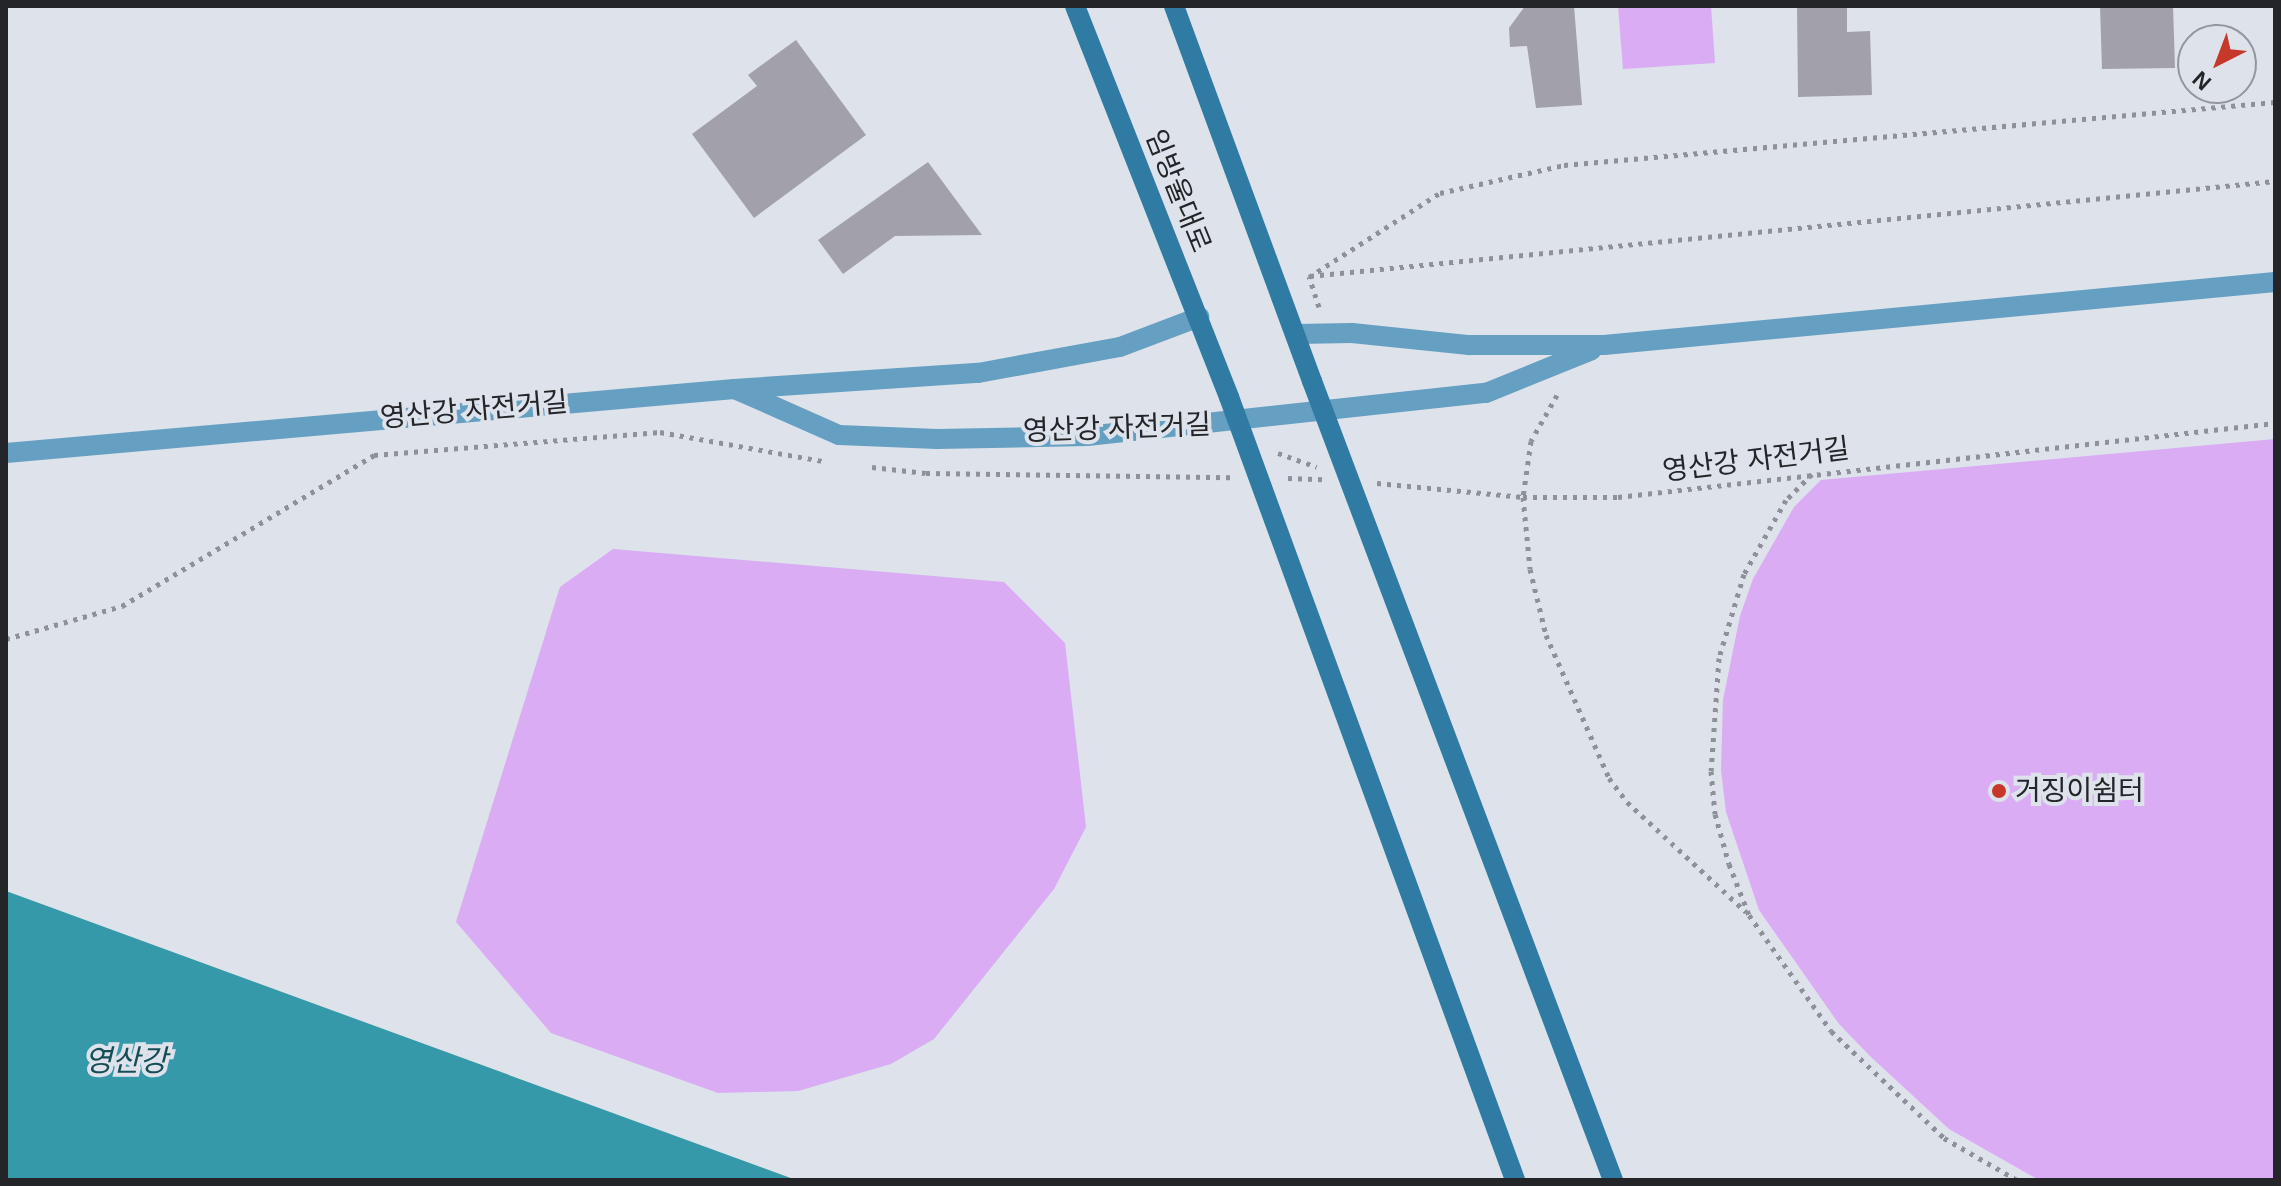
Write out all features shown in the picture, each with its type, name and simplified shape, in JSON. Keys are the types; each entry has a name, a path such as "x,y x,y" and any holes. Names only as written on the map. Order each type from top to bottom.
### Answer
{"main road":[{"name":"임방울대로","path":"1075,6 1229,397 1515,1180"},
{"path":"1174,6 1613,1180"}],"street":[{"path":"1296,334 1469,345 1604,345 2275,282"},
{"path":"6,453 734,389 978,373 1120,347 1199,317"},
{"path":"734,389 839,435 937,439 1087,436 1486,393 1604,345"}],"path":[{"path":"1309,277 1440,193 1564,165 2275,102"},
{"path":"1309,277 2275,181"},
{"path":"1309,277 1328,335"},
{"path":"1560,392 1531,441 1523,497 1530,569 1546,635 1596,756 1627,802 1749,915 1831,1031 1944,1138 2017,1180"},
{"name":"영산강 자전거길","path":"1369,482 1523,497 1618,497 2275,423"},
{"path":"6,639 68,625 122,606 334,474 374,455 660,432 836,463"},
{"path":"1271,451 1331,472"},
{"path":"866,466 926,473 1244,477"},
{"path":"1749,915 1715,814 1713,699 1744,574 1786,500 1813,473"},
{"path":"1275,478 1339,480"}],"shaded area":[{"path":"1618,6 1711,6 1715,63 1623,69"},
{"name":"거징이쉼터","path":"2275,439 2275,1180 2039,1180 1949,1129 1871,1057 1839,1024 1759,910 1726,812 1721,770 1723,700 1740,616 1753,579 1794,507 1821,480"},
{"path":"613,549 1004,582 1065,643 1086,827 1054,889 934,1039 891,1064 798,1091 718,1093 551,1033 456,922 560,587"}],"water":[{"name":"영산강","path":"6,891 796,1180 6,1180"}],"building":[{"path":"1525,6 1574,6 1582,105 1536,108 1527,46 1510,47 1509,28"},
{"path":"1797,6 1847,6 1847,32 1870,31 1872,95 1798,97"},
{"path":"2100,6 2173,6 2175,68 2102,69"},
{"path":"796,40 866,135 754,218 692,134 757,86 748,75"},
{"path":"928,162 982,235 895,236 843,274 818,240"}],"place":[{"name":"거징이쉼터","path":"1999,791"}]}
